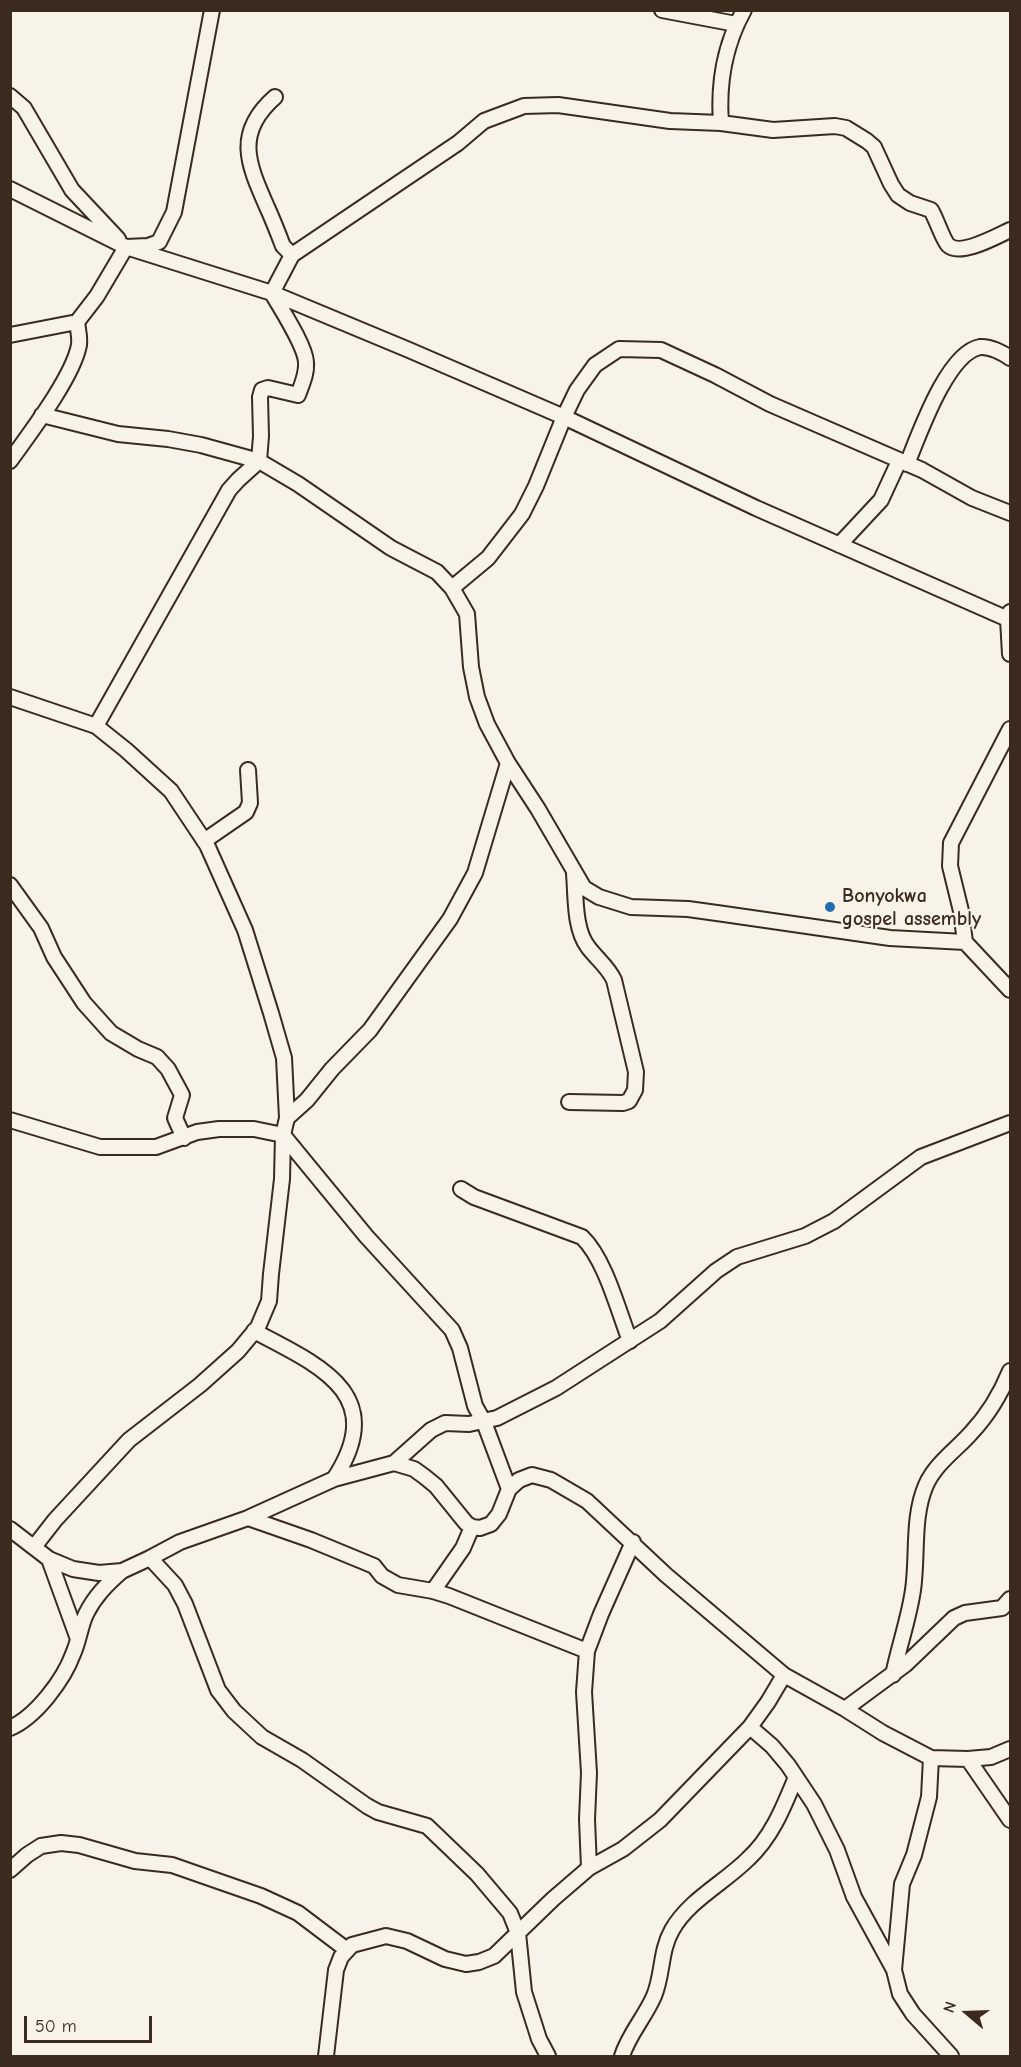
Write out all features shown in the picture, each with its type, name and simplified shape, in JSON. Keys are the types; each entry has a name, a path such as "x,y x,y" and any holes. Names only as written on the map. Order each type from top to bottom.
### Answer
{"street":[{"path":"10,96 24,108 72,190 126,247 148,246 159,242 174,212 212,10"},
{"path":"662,10 736,24"},
{"path":"721,123 720,81 726,51 744,10"},
{"path":"275,97 258,115 247,152 253,176 283,246 292,255"},
{"path":"272,293 292,255 458,143 483,121 524,106 558,105 670,121 721,123 773,130 835,126 846,128 874,147 898,195 910,203 931,210 947,244 955,248 970,248 1011,230"},
{"path":"10,189 126,247 272,293 564,417 839,544 1010,617 1011,654"},
{"path":"10,335 77,322 97,296 126,247"},
{"path":"96,726 226,495 238,480 260,461 260,397 262,390 268,388 298,395 305,376 306,361 272,293"},
{"path":"10,461 42,415 67,373 79,342 77,322"},
{"path":"839,544 881,500 939,390 959,360 969,351 980,347 1011,358"},
{"path":"452,588 488,558 522,514 577,390 595,365 619,349 661,350 770,404 922,470 972,498 1011,513"},
{"path":"42,415 118,434 201,445 260,461 298,484 391,548 437,572 452,588 467,614 471,667 477,697 487,724 584,888 598,897 630,907 715,913 890,938 965,942"},
{"path":"10,698 96,726 171,791 204,841 245,930 271,1013 284,1058 287,1118 283,1135 282,1179 269,1301 255,1331 238,1352 129,1440 55,1520 34,1548"},
{"path":"1011,729 951,843 950,866 961,910 965,942 1011,990"},
{"path":"287,1118 307,1100 332,1068 370,1030 450,919 475,873 508,763"},
{"path":"204,841 246,812 250,803 248,770"},
{"path":"569,1102 623,1103 629,1101 635,1090 636,1072 614,980 610,971 587,946 581,932 573,870"},
{"path":"10,885 42,928 54,957 71,985 100,1022 111,1033 157,1057 168,1070 182,1095 175,1118 184,1138"},
{"path":"10,1120 100,1147 156,1147 197,1132 219,1129 254,1129 283,1135 366,1236 452,1330 460,1348 475,1406 484,1422 509,1489"},
{"path":"10,1728 37,1708 66,1671 86,1614 101,1589 122,1571 180,1542 248,1518 334,1479 394,1463 431,1430 445,1423 469,1424 497,1418 556,1388 630,1341 660,1320 716,1271 736,1257 805,1236 834,1221 921,1157 1011,1123"},
{"path":"461,1189 474,1197 582,1237 592,1246 630,1341"},
{"path":"255,1331 312,1363 350,1399 355,1424 353,1438 345,1461 334,1479"},
{"path":"893,1674 912,1595 916,1535 926,1485 940,1463 972,1433 1006,1383 1011,1371"},
{"path":"394,1463 414,1469 425,1477 436,1486 458,1515 472,1527 480,1528 491,1524 499,1514 509,1489 519,1480 532,1475 551,1480 587,1501 666,1575 784,1675 883,1733 931,1758 991,1757 1011,1749"},
{"path":"248,1518 319,1543 374,1566 382,1576 398,1585 433,1591 587,1651"},
{"path":"433,1591 463,1548 472,1527"},
{"path":"10,1529 49,1559 73,1569 99,1573 122,1571"},
{"path":"589,1868 587,1819 589,1773 585,1712 587,1651 593,1632 633,1542"},
{"path":"150,1558 175,1585 218,1690 234,1711 262,1737 302,1760 367,1806 378,1812 427,1826 500,1899 510,1913 519,1933 524,1992 539,2039 548,2056"},
{"path":"49,1559 78,1639"},
{"path":"845,1709 893,1674 954,1618 965,1613 1002,1608 1011,1599"},
{"path":"326,2056 336,1970 340,1957 352,1945 386,1936 407,1941 445,1959 466,1964 494,1956 589,1868 623,1849 660,1820 750,1728 784,1675"},
{"path":"750,1728 772,1746 796,1777 822,1818 837,1850 854,1897 894,1971 900,1994 913,2014 951,2056"},
{"path":"894,1971 902,1884 914,1855 930,1797 931,1758"},
{"path":"968,1759 1011,1820"},
{"path":"622,2056 636,2025 654,1997 660,1978 660,1963 672,1931 696,1901 730,1876 760,1846 783,1809 796,1777"},
{"path":"10,1870 41,1846 61,1843 80,1845 135,1860 171,1865 261,1896 298,1913 347,1950"}],"place":[{"name":"Bonyokwa gospel assembly","path":"830,907"}]}
